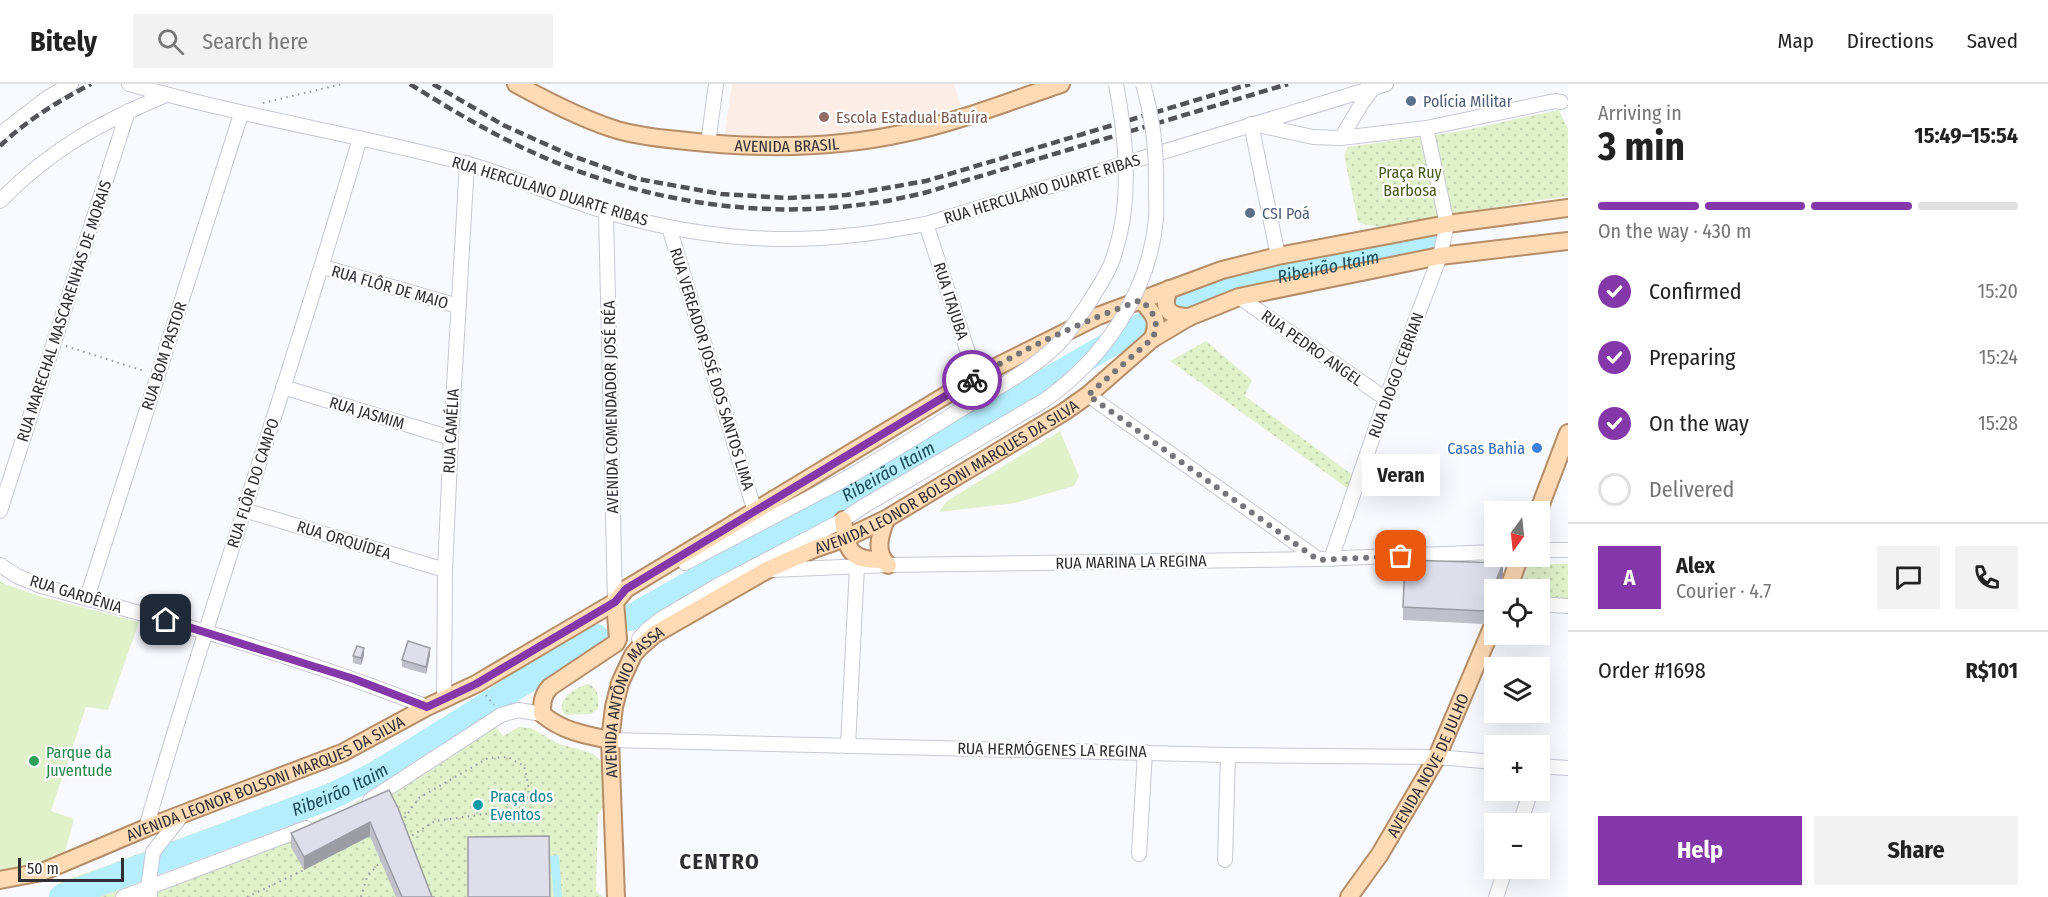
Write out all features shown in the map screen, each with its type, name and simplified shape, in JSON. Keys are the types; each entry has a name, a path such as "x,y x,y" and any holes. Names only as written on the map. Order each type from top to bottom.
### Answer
{"main road":[{"name":"AVENIDA BRASIL","path":"516,84 567,112 613,129 658,138 708,144 787,146 862,141 906,133 944,123 1062,84"},
{"name":"AVENIDA LEONOR BOLSONI MARQUES DA SILVA","path":"0,880 42,872 146,828 342,753 427,707 482,681 615,602 626,589 976,377 1070,329 1222,270 1278,256 1447,224 1568,208"},
{"name":"AVENIDA LEONOR BOLSONI MARQUES DA SILVA","path":"767,570 886,519 988,459 1088,395 1152,339 1189,317 1239,297 1440,256 1568,241"},
{"path":"1169,289 1166,305 1170,313 1189,317"},
{"path":"1141,300 1156,319 1152,339"},
{"path":"1542,501 1568,433"},
{"path":"843,520 849,548 857,557 885,562 879,544 886,519"},
{"path":"783,562 792,546"},
{"name":"AVENIDA ANTÔNIO MASSA","path":"616,897 610,740 620,682 633,655 655,634 767,570"},
{"path":"610,740 572,732 549,721 542,714 543,694 550,687 616,643 618,639 615,602"},
{"name":"AVENIDA NOVE DE JULHO","path":"1349,897 1380,854 1437,758 1485,645"}],"street":[{"path":"0,134 70,84"},
{"name":"RUA HERCULANO DUARTE RIBAS","path":"129,84 241,114 467,163 606,212 669,227 753,238 853,236 926,225 1379,86"},
{"path":"708,144 716,84"},
{"name":"AVENIDA LEONOR BOLSONI MARQUES DA SILVA","path":"615,602 699,555 847,478 1028,369 1060,342 1082,313 1111,263 1123,214 1127,170 1116,84"},
{"name":"AVENIDA LEONOR BOLSONI MARQUES DA SILVA","path":"633,655 639,639 661,619 717,586 843,520 1045,400 1067,384 1088,363 1117,326 1141,279 1156,220 1155,136 1143,84"},
{"path":"1341,138 1362,103 1379,86"},
{"path":"0,201 39,164 85,133 166,95"},
{"path":"1278,256 1251,124 1312,137 1341,138 1426,128 1566,100"},
{"name":"RUA MARECHAL MASCARENHAS DE MORAIS","path":"0,511 128,111"},
{"name":"RUA BOM PASTOR","path":"87,598 241,114"},
{"path":"1426,128 1447,224"},
{"name":"RUA FLÔR DO CAMPO","path":"146,828 205,631 323,267 360,138"},
{"name":"RUA CAMÉLIA","path":"444,699 445,570 467,163"},
{"name":"AVENIDA COMENDADOR JOSÉ RÉA","path":"606,212 615,602"},
{"name":"RUA DIOGO CEBRIAN","path":"1325,559 1440,256 1447,224"},
{"name":"RUA ITAJUBA","path":"926,225 976,377"},
{"name":"RUA VEREADOR JOSÉ DOS SANTOS LIMA","path":"669,227 755,512"},
{"name":"RUA FLÔR DE MAIO","path":"323,267 458,306"},
{"name":"RUA PEDRO ANGEL","path":"1239,297 1386,399"},
{"name":"RUA JASMIM","path":"283,387 451,438"},
{"path":"1088,395 1325,559"},
{"name":"RUA ORQUÍDEA","path":"244,510 445,570"},
{"path":"1550,550 1568,550"},
{"name":"RUA MARINA LA REGINA","path":"767,570 857,566 885,562 1325,559 1484,552"},
{"name":"RUA GARDÊNIA","path":"0,565 17,576 41,586 205,631 354,679 427,707"},
{"path":"848,746 857,566"},
{"path":"1550,605 1568,606"},
{"path":"359,806 501,715 518,710 542,714"},
{"name":"RUA HERMÓGENES LA REGINA","path":"610,740 1437,758 1484,761"},
{"path":"1139,854 1145,752"},
{"path":"1225,860 1228,755"},
{"path":"1550,767 1568,768"},
{"path":"149,893 153,852 183,814"},
{"path":"123,897 149,893 315,824"},
{"path":"1496,897 1502,879"}],"path":[{"path":"241,114 268,101 342,84"},
{"path":"54,341 158,376"},
{"path":"484,694 498,711"},
{"path":"398,821 403,820 419,798 488,758 508,757 524,766 530,792 521,809 435,821 405,840"},
{"path":"361,897 367,877 381,861"},
{"path":"247,897 304,870"}],"shaded area":[{"name":"Escola Estadual Batuíra","path":"732,84 954,84 961,106 883,129 841,135 724,137"}],"green space":[{"name":"Praça Ruy Barbosa","path":"1559,110 1568,129 1568,196 1396,225 1368,225 1358,222 1344,155 1348,147 1456,132"},
{"path":"1206,341 1252,380 1245,396 1358,479 1354,493 1170,361"},
{"path":"1060,431 1079,476 1074,486 1015,503 939,512 947,501"},
{"path":"1568,564 1568,599 1550,597 1550,579 1523,579 1528,567"},
{"name":"Parque da Juventude","path":"0,580 5,584 39,596 139,622 108,710 86,707 51,811 74,819 64,856 29,868 0,874"},
{"path":"589,684 597,691 598,709 591,714 565,715 562,710 564,700 573,691"},
{"path":"484,696 487,701 336,789 61,888 59,883 349,774"},
{"name":"Praça dos Eventos","path":"491,720 503,736 519,727 531,728 559,744 592,753 603,762 609,798 598,815 596,891 603,897 98,897 340,812"}],"water":[{"path":"559,855 562,897 554,897 550,856"}],"building":[{"path":"1405,560 1484,562 1484,567 1501,567 1497,579 1484,579 1484,611 1403,607"},
{"path":"408,641 430,648 426,667 402,660"},
{"path":"357,646 364,648 361,658 353,656"},
{"path":"389,790 432,897 402,897 370,822 304,857 291,833"},
{"path":"549,836 550,897 468,897 468,837"}],"waterway":[{"name":"Ribeirão Itaim","path":"1186,303 1236,286 1436,245"},
{"name":"Ribeirão Itaim","path":"630,618 1147,323"},
{"name":"Ribeirão Itaim","path":"62,897 332,796 375,775 596,637"}],"railway":[{"path":"0,146 43,112 91,84"},
{"path":"410,84 517,145 600,179 687,200 732,207 777,209 866,204 924,193 1288,84"},
{"path":"433,84 503,125 572,156 638,179 721,194 788,198 846,195 926,181 1250,84"}],"way so far":[{"path":"972,380 1061,333 1141,300 1156,319 1157,326 1152,339 1088,395 1318,560 1401,556"}],"place":[{"name":"Polícia Militar","path":"1411,101"},
{"name":"Escola Estadual Batuíra","path":"824,117"},
{"name":"CSI Poá","path":"1250,213"},
{"name":"Casas Bahia","path":"1537,448"},
{"name":"Veran","path":"1401,556"},
{"name":"Parque da Juventude","path":"34,761"},
{"name":"Praça dos Eventos","path":"478,805"}],"district":[{"name":"CENTRO","path":"720,861"}],"route":[{"path":"166,620 354,679 427,707 476,684 615,602 626,589 972,380"}]}
